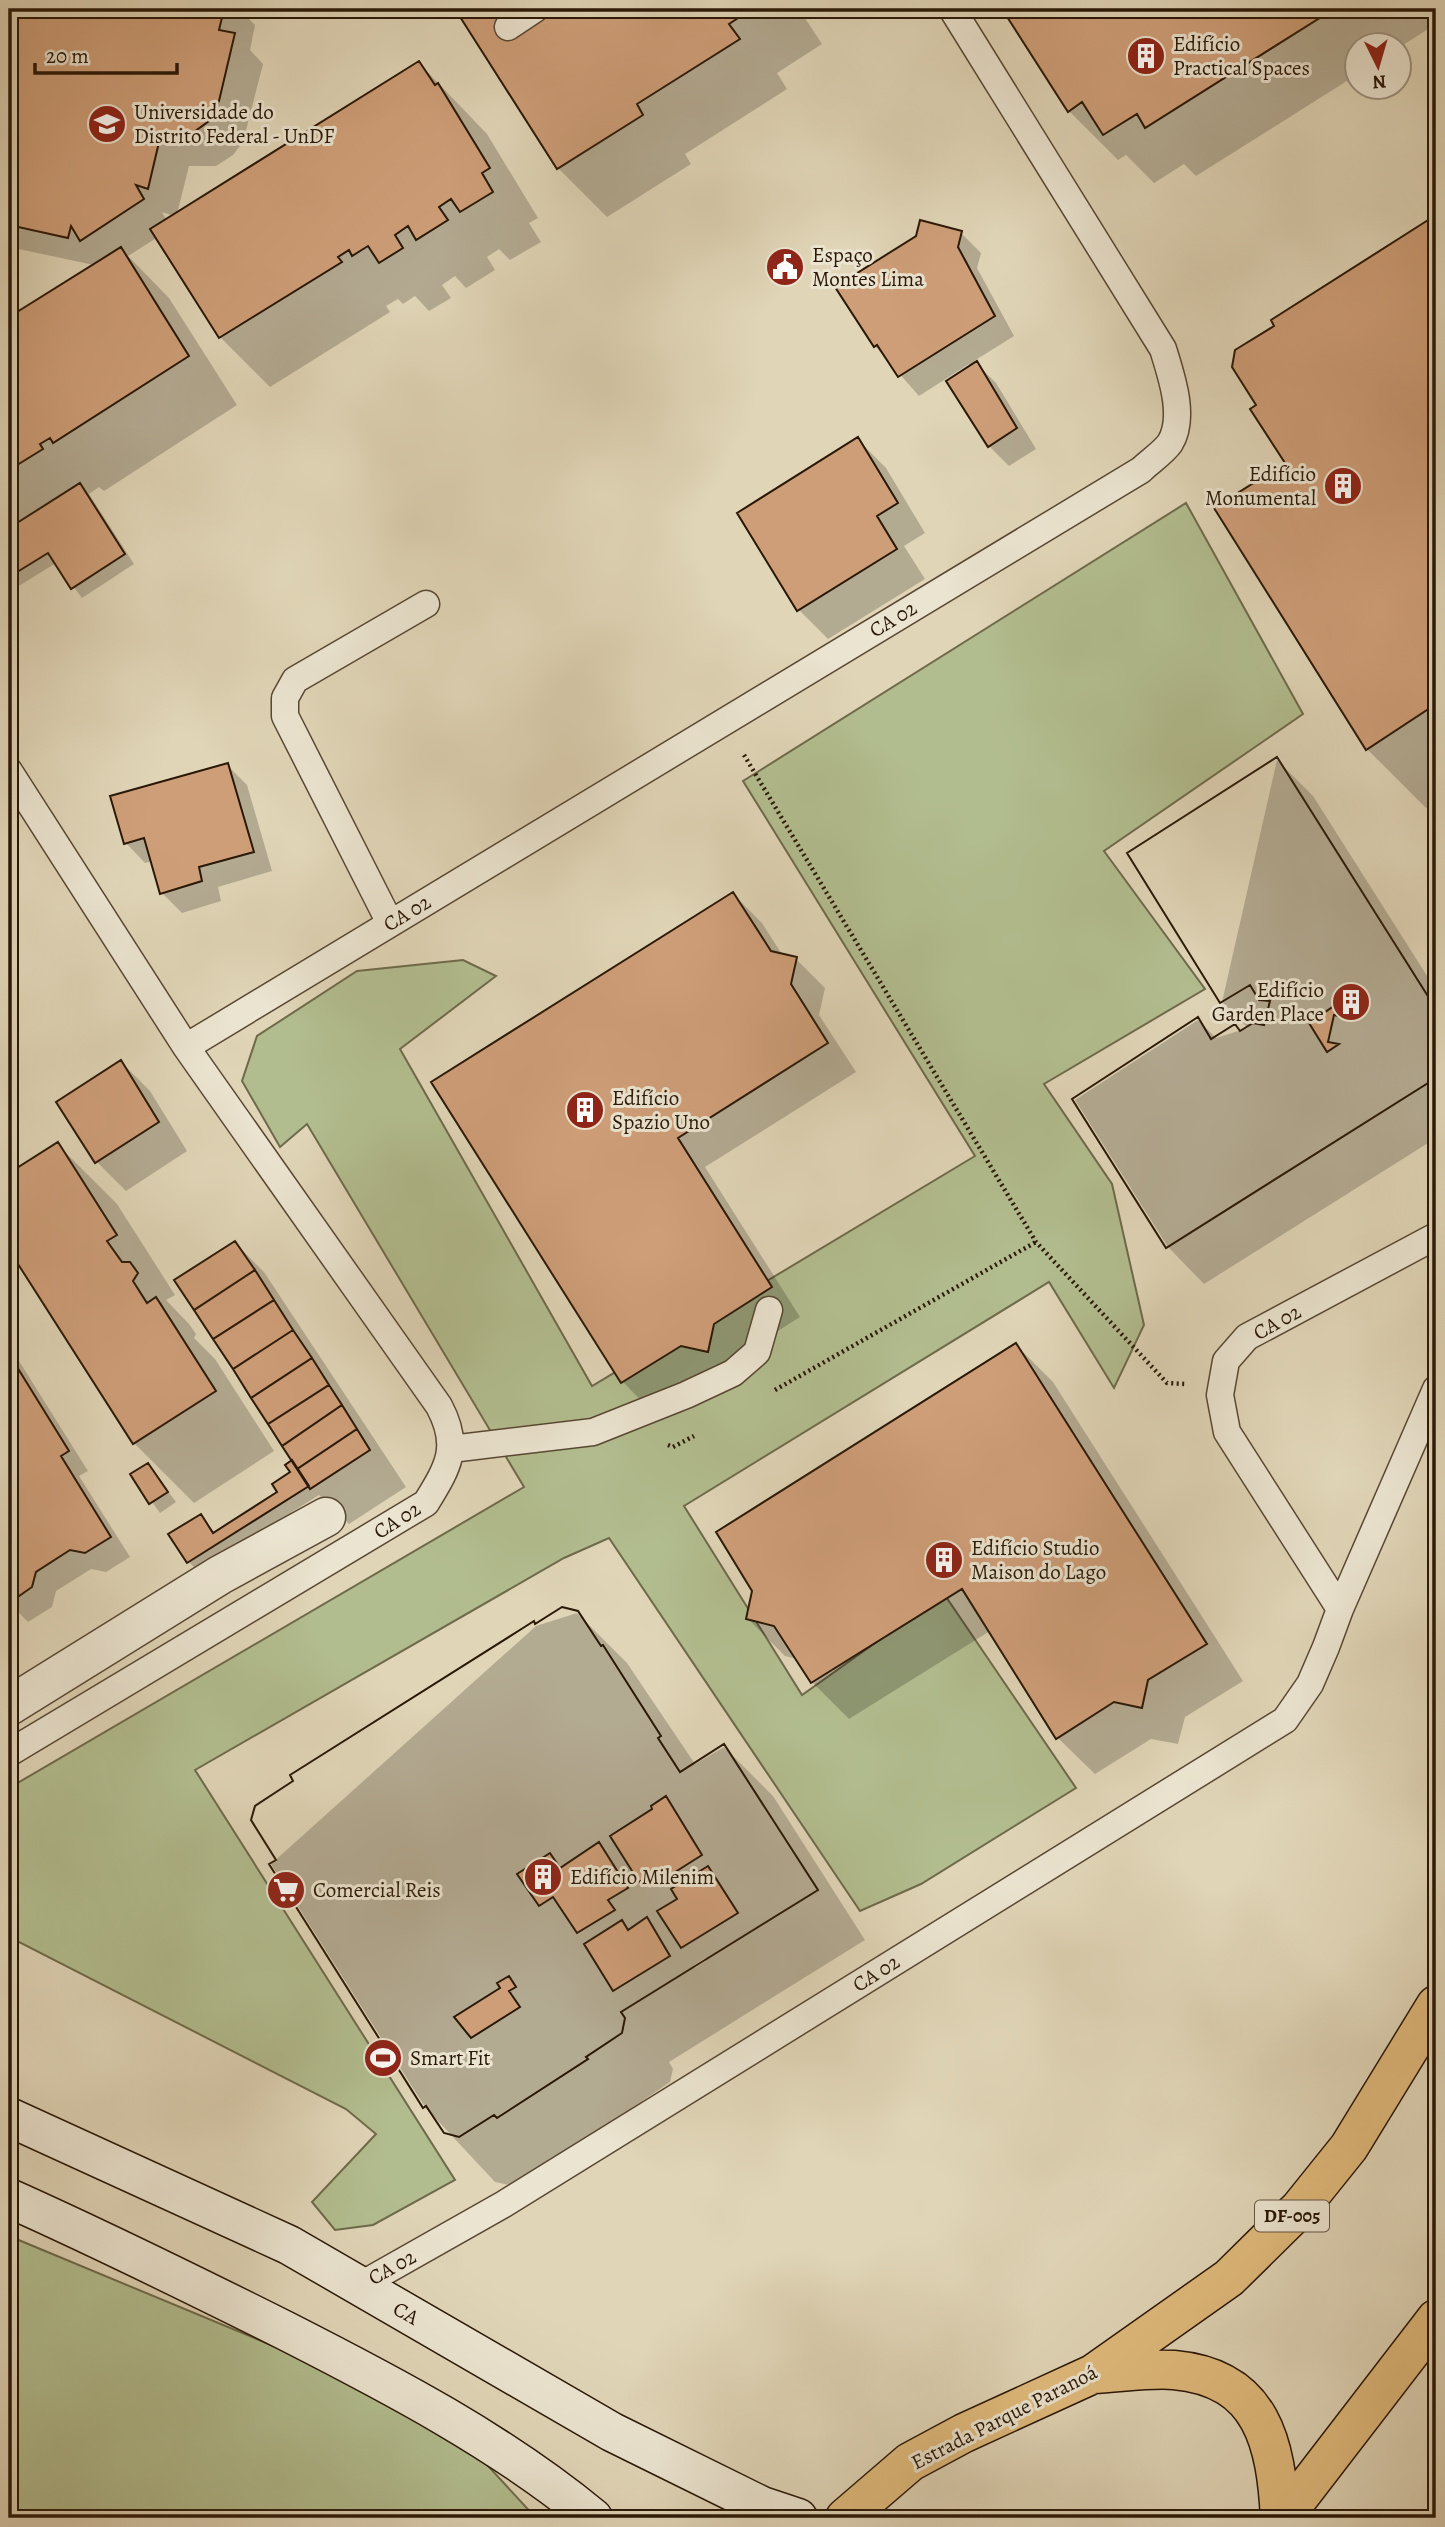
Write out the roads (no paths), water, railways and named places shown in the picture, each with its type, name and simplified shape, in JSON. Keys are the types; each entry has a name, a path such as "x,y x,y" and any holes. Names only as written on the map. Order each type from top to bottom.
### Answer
{"main road":[{"name":"Estrada Parque Paranoá","path":"845,2518 910,2462 964,2433 1093,2374 1229,2278 1300,2208 1349,2147 1436,2005"},
{"path":"1281,2518 1436,2319"},
{"path":"1093,2374 1174,2370 1211,2379 1245,2398 1266,2429 1277,2472 1281,2518"}],"street":[{"path":"9,1706 220,1576 326,1517"},
{"name":"CA","path":"9,2117 289,2245 612,2432 762,2506 798,2518"},
{"path":"9,2198 119,2247 379,2379 544,2478 593,2518"}],"lane":[{"path":"508,27 535,9"},
{"name":"CA 02","path":"186,1047 1141,470 1171,442 1176,416 1174,385 1163,349 952,9"},
{"path":"390,923 285,716 285,698 295,680 426,604"},
{"path":"9,771 186,1047 439,1406 451,1428 451,1449 593,1432 733,1373 757,1352 769,1310"},
{"name":"CA 02","path":"1340,1609 1227,1432 1220,1395 1226,1361 1247,1337 1436,1236"},
{"name":"CA 02","path":"359,2286 528,2189 1285,1720 1310,1684 1436,1390"},
{"name":"CA 02","path":"9,1753 426,1503 446,1471 451,1449"}],"place":[{"name":"Edifício Practical Spaces","path":"1146,56"},
{"name":"Universidade do Distrito Federal - UnDF","path":"107,124"},
{"name":"Espaço Montes Lima","path":"785,267"},
{"name":"Edifício Monumental","path":"1343,486"},
{"name":"Edifício Garden Place","path":"1351,1002"},
{"name":"Edifício Spazio Uno","path":"585,1110"},
{"name":"Edifício Studio Maison do Lago","path":"944,1560"},
{"name":"Edifício Milenim","path":"543,1877"},
{"name":"Comercial Reis","path":"286,1890"},
{"name":"Smart Fit","path":"383,2058"}]}
